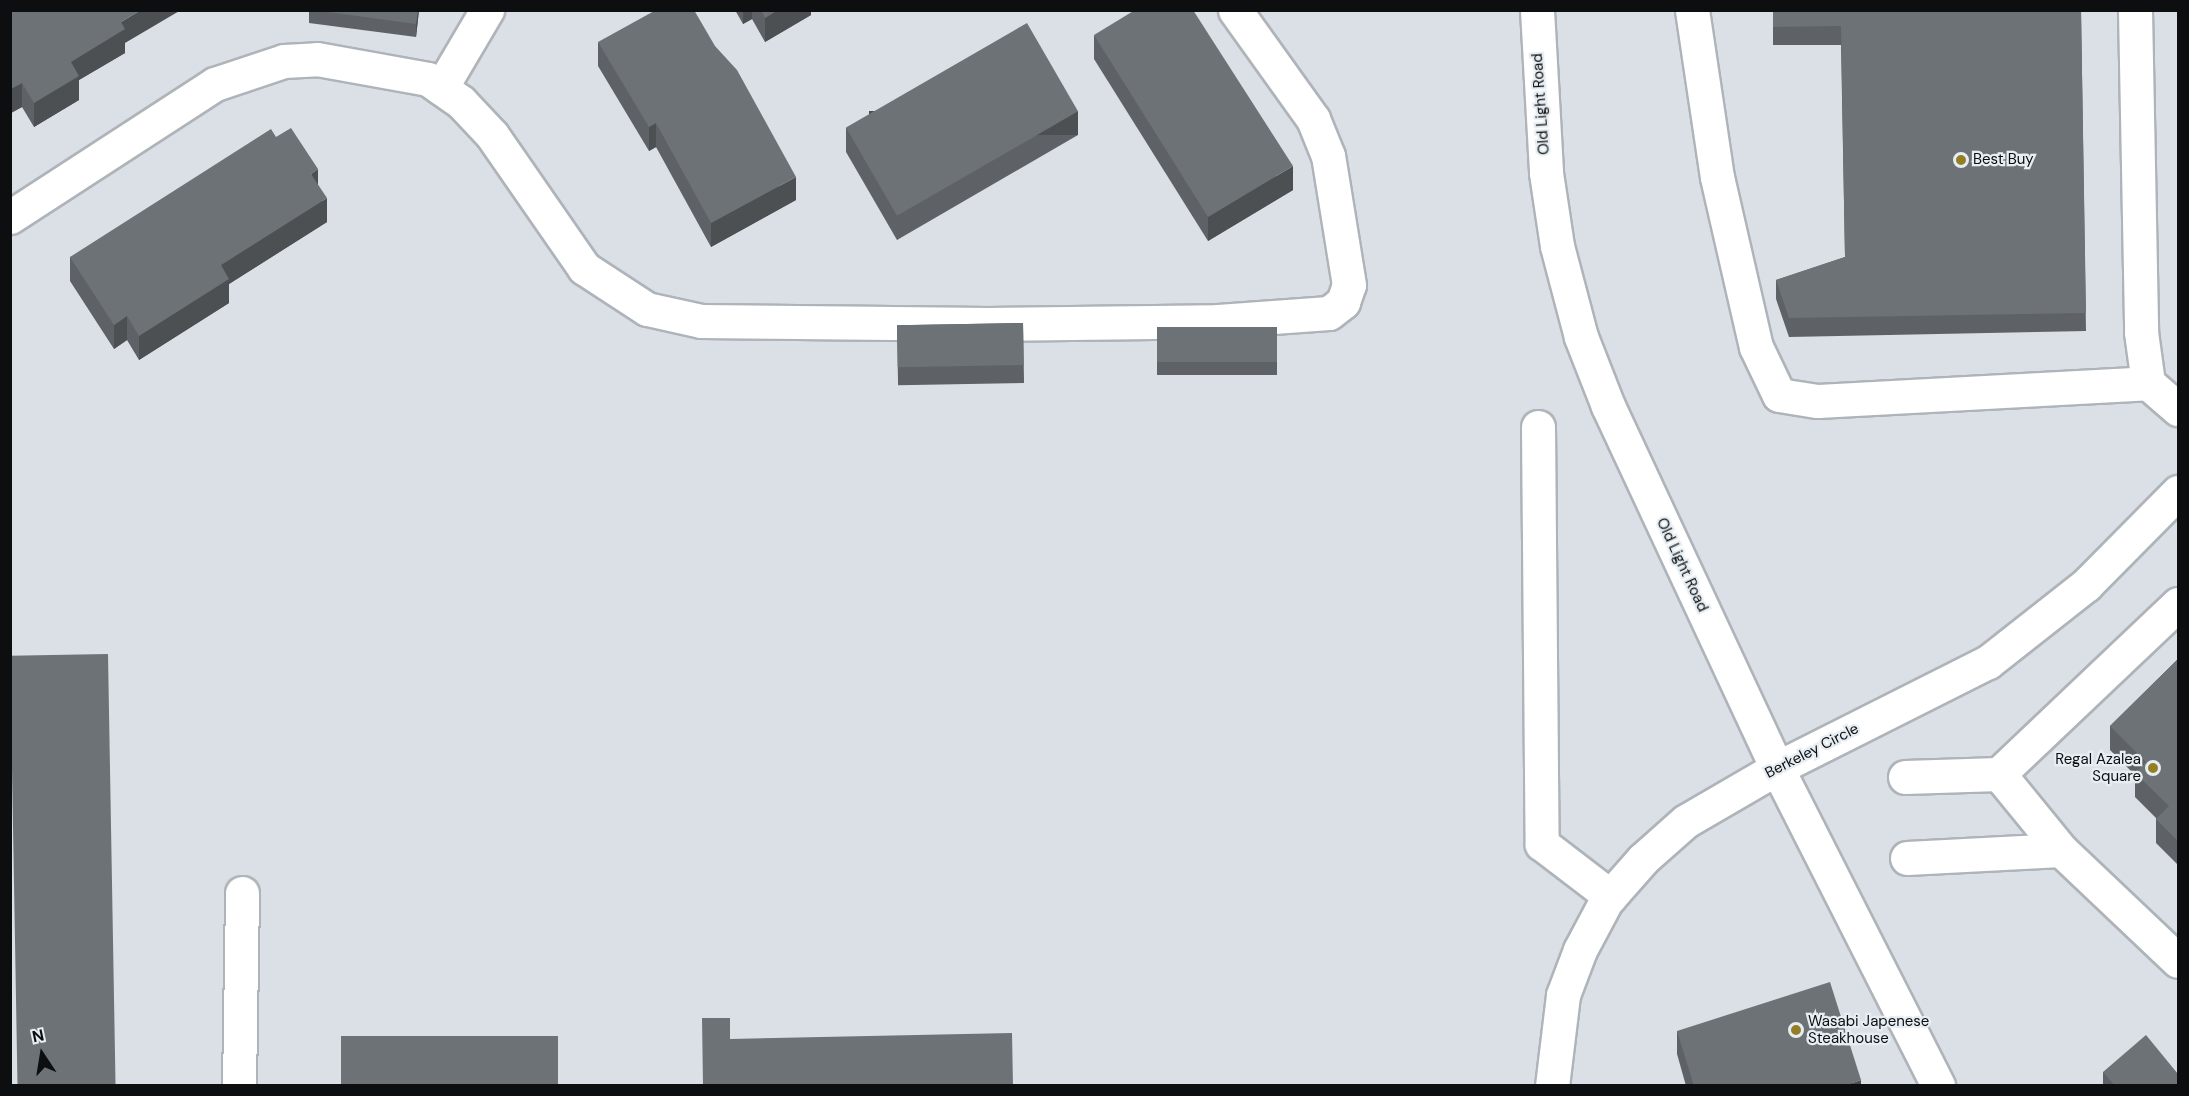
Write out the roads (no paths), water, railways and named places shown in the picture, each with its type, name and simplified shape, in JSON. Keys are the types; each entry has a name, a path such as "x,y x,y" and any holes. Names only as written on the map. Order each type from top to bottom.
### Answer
{"street":[{"path":"441,88 487,10"},
{"path":"10,217 215,84 249,70 317,59 371,66 428,79 441,88 492,135 584,268 647,309 701,321 976,324 1218,321 1329,313 1343,302 1349,285 1328,156 1313,119 1235,10"},
{"name":"Old Light Road","path":"1537,10 1546,173 1557,246 1581,337 1608,406 1777,768 1938,1086"},
{"path":"1692,10 1719,188 1756,347 1779,395 1818,401 2148,383"},
{"path":"2135,10 2141,332 2148,383 2178,409"},
{"path":"1538,427 1542,844 1610,896"},
{"name":"Berkeley Circle","path":"1552,1086 1563,995 1610,896 1686,821 1777,768 1988,662 2086,585 2178,492"},
{"path":"1905,777 1999,774 2178,604"},
{"path":"1999,774 2061,850 2178,961"},
{"path":"1907,858 2061,850"},
{"path":"239,1086 242,893"}],"place":[{"name":"Best Buy","path":"1961,160"},
{"name":"Regal Azalea Square","path":"2153,768"},
{"name":"Wasabi Japenese Steakhouse","path":"1796,1030"}]}
